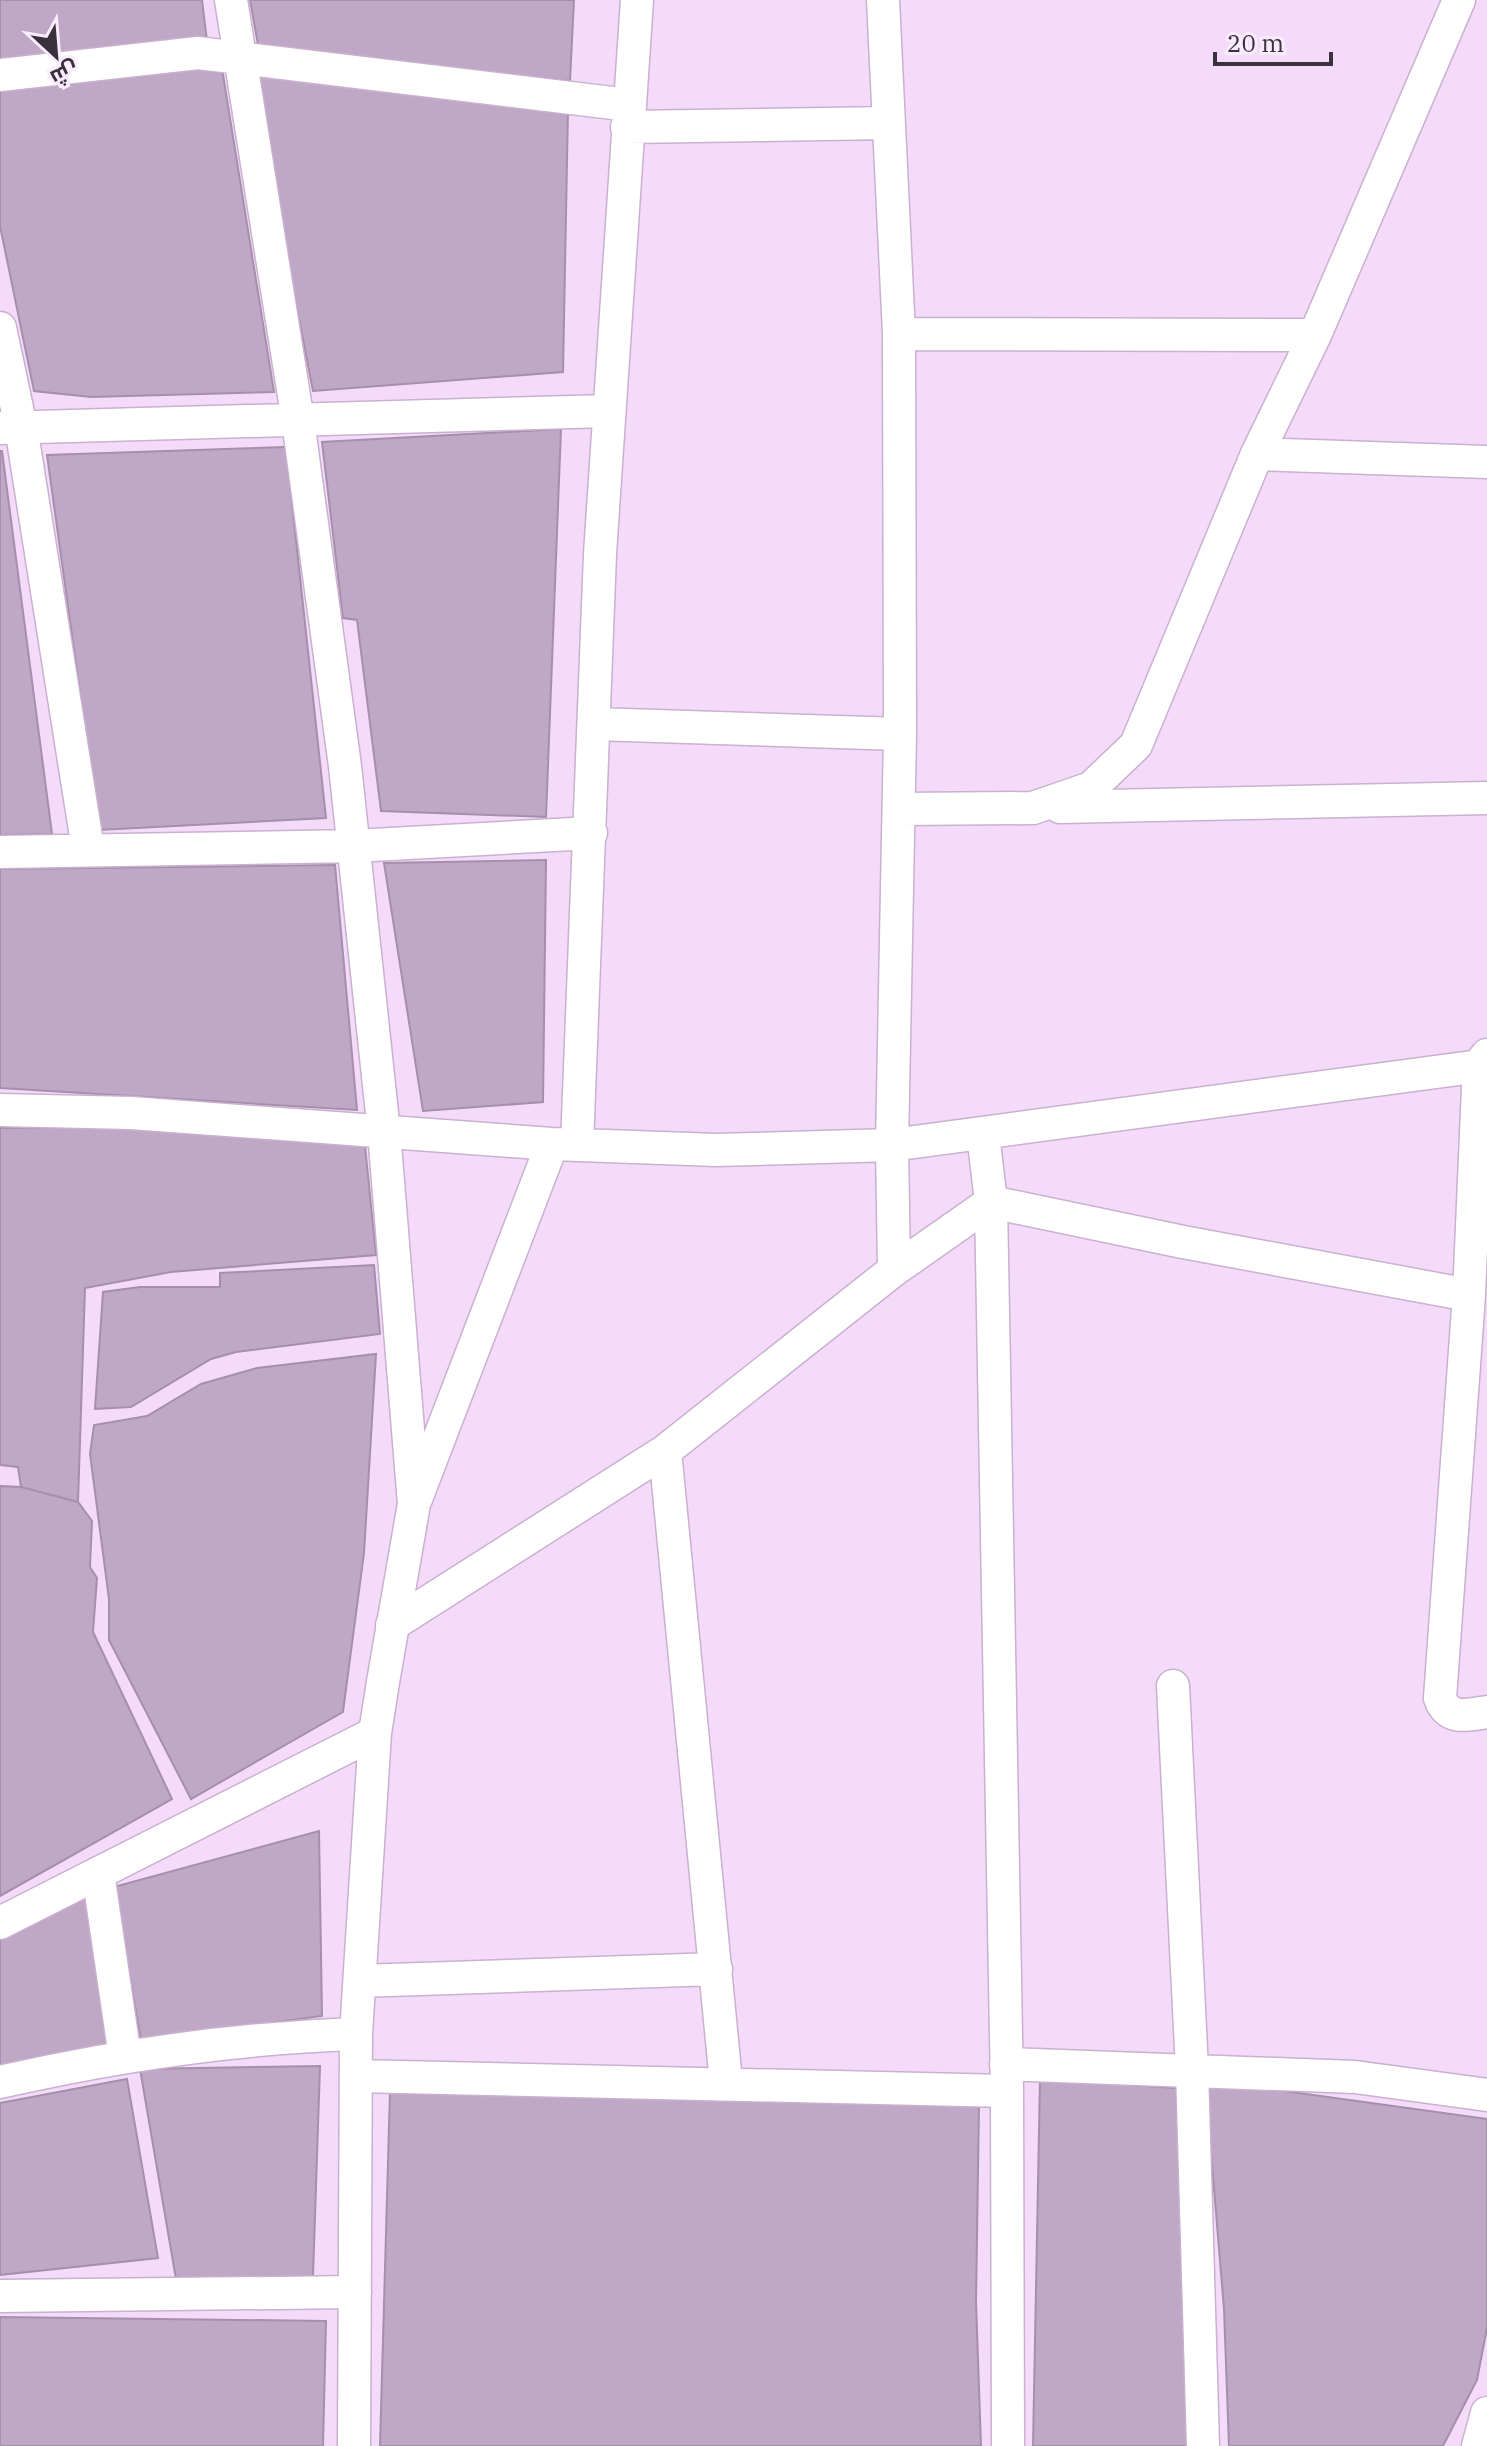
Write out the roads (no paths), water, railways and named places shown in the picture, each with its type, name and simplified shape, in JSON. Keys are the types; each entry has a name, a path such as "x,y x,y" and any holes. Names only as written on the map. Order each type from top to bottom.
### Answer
{"street":[{"path":"231,0 298,421 354,846 384,1132 414,1504"},
{"path":"354,2446 356,2034 375,1733 414,1504 564,1144 591,833 608,411 637,0"},
{"path":"883,0 899,334 900,809 892,1145 894,1270"},
{"path":"1033,808 1091,788 1136,745 1257,454 1315,335 1459,0"},
{"path":"0,75 147,57 198,53 238,55 628,116 888,123"},
{"path":"0,328 11,427 88,849"},
{"path":"899,334 1315,335"},
{"path":"11,427 608,411"},
{"path":"1257,454 1487,462"},
{"path":"595,724 900,734"},
{"path":"900,809 1487,798"},
{"path":"0,852 354,846 591,833"},
{"path":"0,1110 131,1113 564,1144 716,1150 892,1145 1484,1061 1440,1698 1448,1711 1459,1716 1487,1712"},
{"path":"983,1134 991,1202 1006,2078 1008,2446"},
{"path":"392,1625 665,1451 894,1270 991,1202 1167,1239 1469,1295"},
{"path":"665,1451 726,2082"},
{"path":"1173,1686 1192,2069 1203,2446"},
{"path":"0,1923 375,1733"},
{"path":"98,1873 125,2057"},
{"path":"360,1981 716,1969"},
{"path":"0,2082 125,2057 265,2037 356,2034"},
{"path":"356,2076 726,2082 1006,2078 1192,2069 1355,2077 1487,2095"},
{"path":"0,2296 355,2292"}]}
